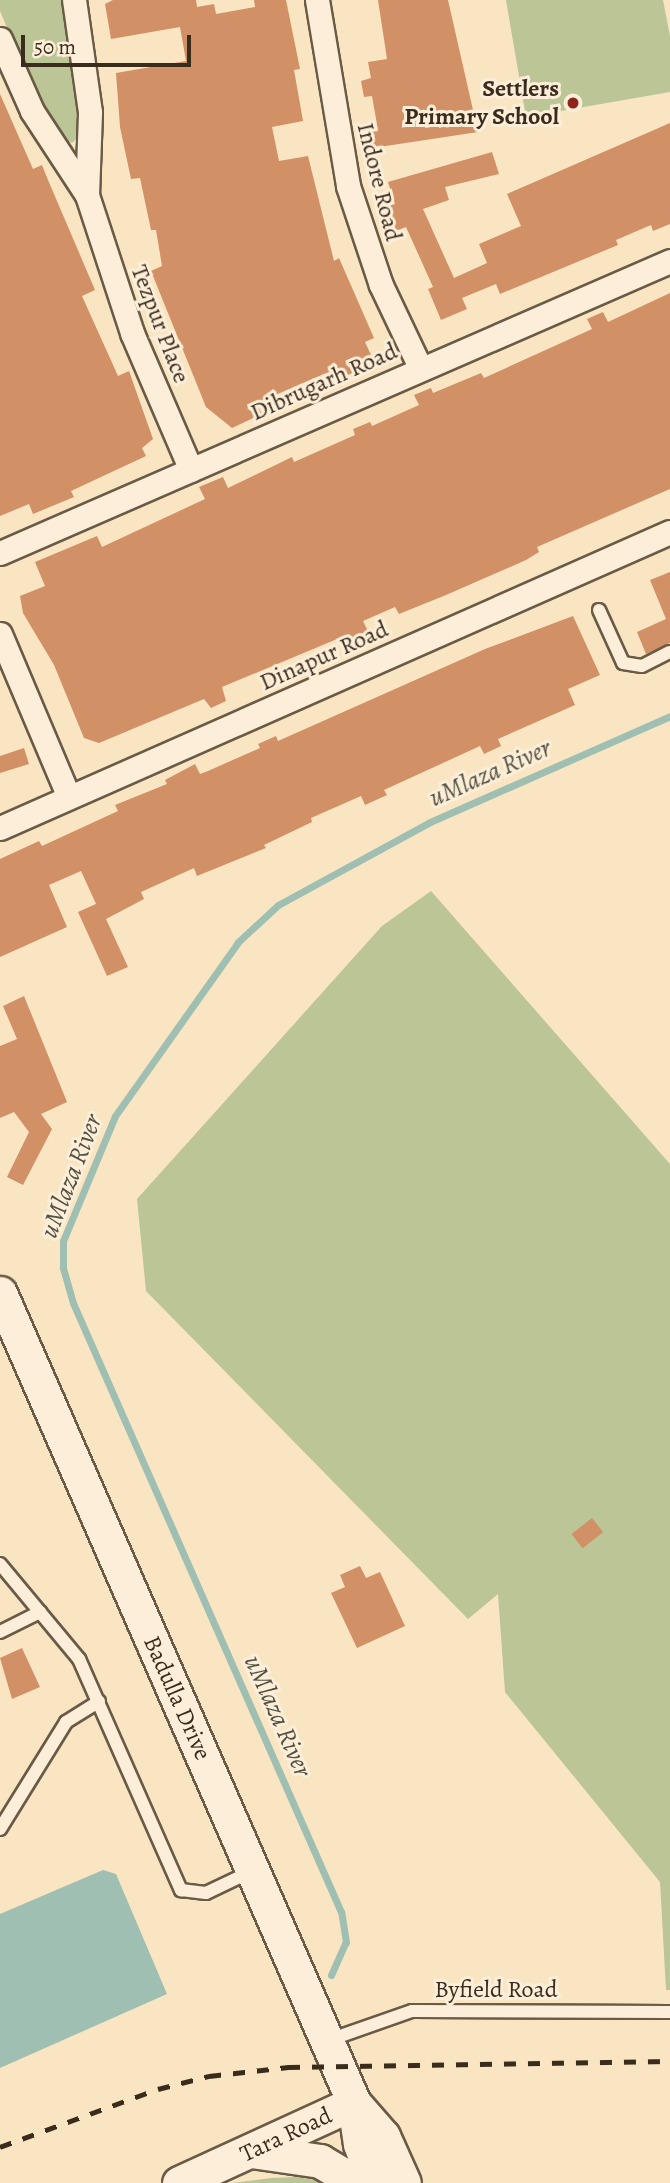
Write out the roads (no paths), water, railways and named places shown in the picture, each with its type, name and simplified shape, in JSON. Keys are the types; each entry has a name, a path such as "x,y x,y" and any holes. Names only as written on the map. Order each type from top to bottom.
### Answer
{"street":[{"name":"Tezpur Place","path":"74,0 90,112 87,195"},
{"name":"Indore Road","path":"317,0 348,186 381,285 420,367"},
{"name":"Tezpur Place","path":"0,38 32,111 87,195 132,333 191,470"},
{"name":"Dibrugarh Road","path":"0,553 420,367 670,261"},
{"name":"Dinapur Road","path":"0,828 670,532"},
{"path":"0,634 69,797"},
{"name":"Badulla Drive","path":"0,1293 354,2103"},
{"path":"354,2103 360,2144 375,2183"},
{"path":"354,2103 383,2136 404,2183"},
{"name":"Tara Road","path":"179,2183 354,2103"},
{"path":"251,2151 320,2161 357,2183"}],"lane":[{"path":"599,610 623,663 642,666 670,652"},
{"path":"0,1564 79,1659 181,1890 206,1893 252,1871"},
{"path":"0,1632 40,1612"},
{"path":"0,1829 66,1721 99,1701"},
{"name":"Byfield Road","path":"327,2041 412,2011 670,2012"}],"waterway":[{"name":"uMlaza River","path":"331,1975 346,1942 341,1912 73,1303 63,1267 63,1241 115,1116 238,942 278,905 430,822 670,716"}],"railway":[{"path":"0,2147 158,2089 209,2076 288,2067 670,2061"}],"place":[{"name":"Settlers Primary School","path":"573,103"}]}
